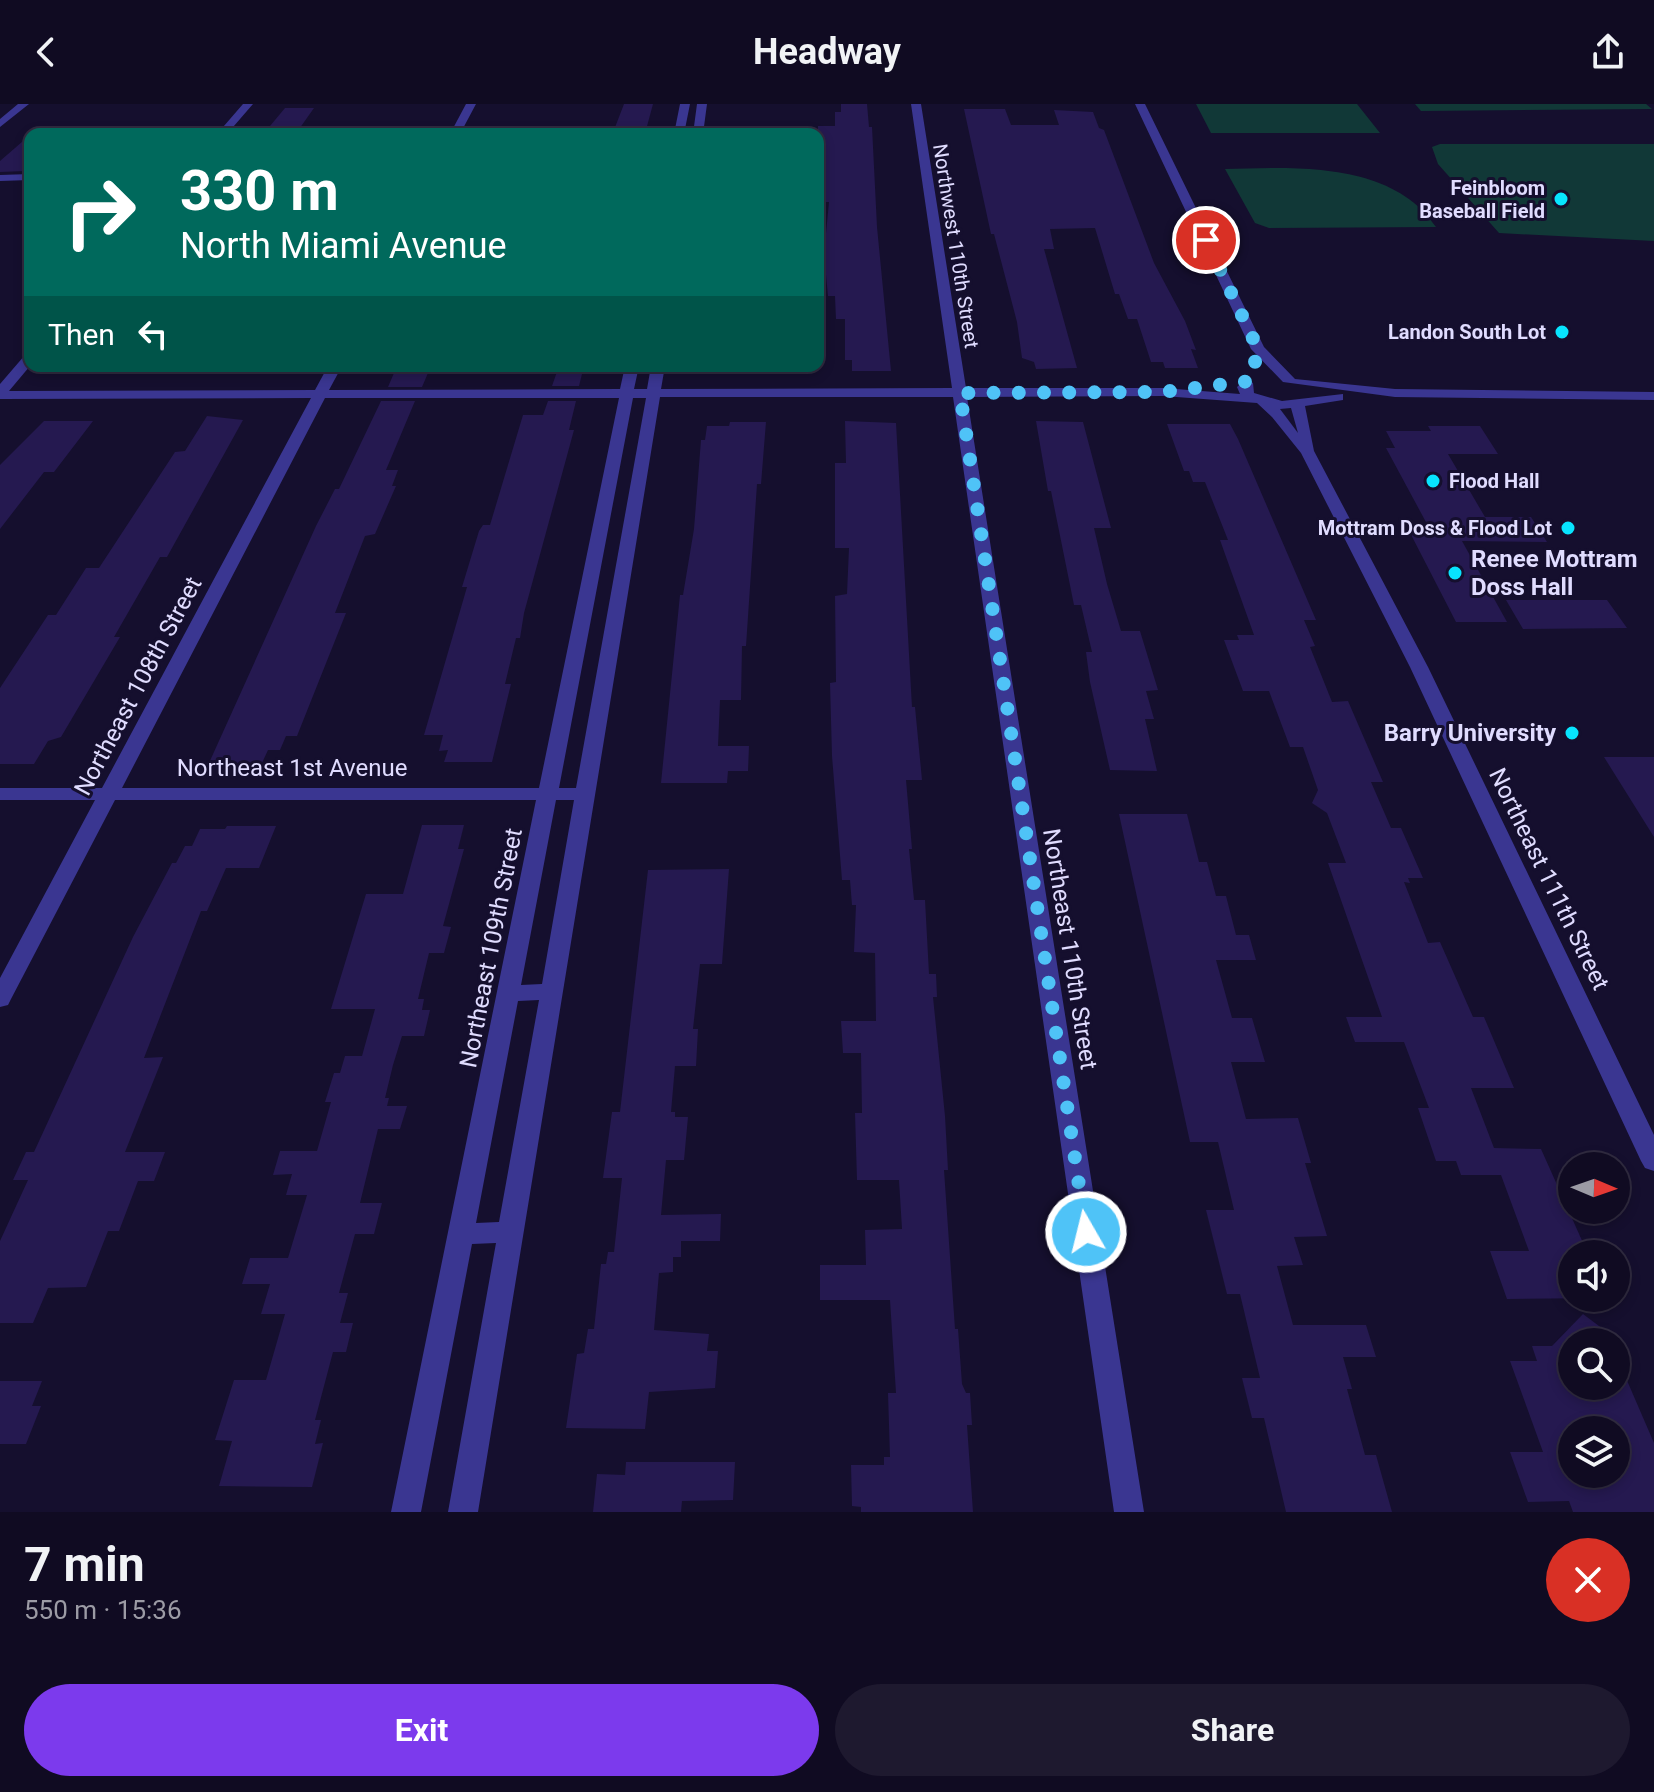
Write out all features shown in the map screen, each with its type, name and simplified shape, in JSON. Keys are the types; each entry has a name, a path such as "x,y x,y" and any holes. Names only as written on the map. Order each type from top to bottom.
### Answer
{"street":[{"path":"0,124 24,104"},
{"path":"227,128 248,104"},
{"path":"458,128 471,104"},
{"path":"685,104 680,128 698,128 702,104"},
{"name":"Northwest 110th Street","path":"916,104 960,393"},
{"path":"1140,104 1258,349 1293,381"},
{"path":"0,178 24,177"},
{"path":"1248,382 1256,370 1254,358 1258,349"},
{"path":"0,394 24,365"},
{"name":"Northeast 108th Street","path":"0,999 332,372"},
{"name":"Northeast 109th Street","path":"406,1512 631,372"},
{"path":"463,1512 657,372"},
{"path":"1163,392 1248,382 1263,377 1395,393"},
{"name":"Northeast 111th Street","path":"1293,381 1307,389 1298,414 1309,440 1307,451"},
{"name":"Northeast 111th Street","path":"1248,382 1245,391 1280,415 1294,440 1307,451 1419,667 1654,1161"},
{"path":"1541,392 1566,387 1654,387"},
{"path":"0,394 1163,392 1302,402 1395,393 1541,392 1574,397 1654,396"},
{"name":"Northeast 110th Street","path":"960,393 1129,1512"},
{"path":"601,522 631,523"},
{"path":"581,624 614,623"},
{"name":"Northeast 1st Avenue","path":"0,794 584,794"},
{"path":"508,993 551,992"},
{"path":"461,1234 510,1232"}],"green space":[{"path":"1196,104 1357,104 1380,133 1211,133"},
{"path":"1415,104 1646,104 1652,109 1421,111"},
{"name":"Feinbloom Baseball Field","path":"1440,144 1654,144 1654,241 1499,233 1438,164 1432,147"},
{"path":"1225,169 1311,169 1368,179 1394,190 1417,205 1436,227 1269,228 1255,223"}],"building":[{"path":"624,104 653,104 647,128 615,128"},
{"path":"841,104 867,104 869,127 872,127 877,227 891,371 852,371 852,360 845,360 845,319 836,319 835,296 828,296 824,254 829,202 825,202 824,190 824,128 818,126 835,126 835,112 841,112"},
{"path":"285,108 314,108 300,128 268,128"},
{"path":"964,109 1005,109 1011,125 1059,125 1054,110 1093,112 1099,128 1104,130 1154,263 1185,321 1196,350 1191,349 1198,368 1165,368 1163,362 1151,362 1137,319 1128,319 1119,294 1115,294 1095,228 1050,229 1054,249 1044,249 1077,368 1036,369 1034,362 1022,358 1017,322 994,234 991,234"},
{"path":"24,140 24,171 0,172 0,161"},
{"path":"394,372 428,372 422,387 388,387"},
{"path":"557,372 582,372 579,386 552,386"},
{"path":"381,401 415,401 386,470 398,470 392,486 396,486 375,534 365,536 335,613 346,613 297,736 286,736 280,750 268,750 262,763 209,763 316,526 335,489 339,489"},
{"path":"548,401 576,401 569,430 574,430 524,613 520,638 516,638 505,684 511,684 492,762 444,762 448,750 439,751 443,735 424,735 467,587 462,587 479,531 483,525 490,525 523,415 543,415"},
{"path":"207,416 243,420 167,557 160,557 114,637 120,637 61,737 48,741 34,764 0,764 0,688 48,615 56,615 86,568 99,568 175,452 185,451"},
{"path":"44,421 93,421 54,472 44,472 0,529 0,465"},
{"path":"845,421 896,423 912,707 915,707 922,780 906,780 912,849 909,849 914,900 925,900 929,974 936,974 937,997 933,997 948,1170 944,1170 955,1329 958,1329 962,1384 966,1393 970,1393 972,1425 967,1425 973,1512 861,1512 861,1507 852,1506 851,1465 884,1465 884,1457 890,1457 888,1393 896,1393 890,1300 820,1300 820,1265 866,1265 865,1230 902,1229 899,1180 857,1180 855,1113 862,1113 861,1053 843,1053 841,1021 876,1021 875,953 854,952 856,905 852,905 850,880 842,880 832,756 830,683 836,682 835,596 847,594 849,548 835,548 835,463 846,463"},
{"path":"1036,421 1083,422 1111,528 1094,528 1107,584 1121,631 1140,631 1158,690 1146,691 1154,719 1145,719 1157,771 1110,770 1090,682 1086,652 1092,652 1081,605 1074,605 1051,491 1048,491"},
{"path":"730,422 766,422 761,484 757,484 746,646 742,646 741,700 720,700 718,746 749,746 748,771 728,771 727,783 661,783 680,595 683,595 694,529 701,440 705,440 707,426 729,426"},
{"path":"1167,424 1230,424 1316,620 1304,620 1315,646 1310,647 1332,702 1348,701 1383,782 1371,782 1391,828 1401,828 1423,878 1408,878 1410,883 1404,882 1428,943 1440,942 1473,1017 1484,1017 1514,1088 1471,1088 1494,1148 1541,1149 1558,1187 1558,1224 1575,1224 1582,1240 1558,1240 1558,1298 1507,1299 1490,1251 1529,1251 1501,1175 1461,1175 1456,1161 1436,1161 1418,1108 1429,1108 1404,1042 1355,1042 1346,1017 1382,1017 1328,863 1346,863 1327,813 1312,803 1318,790 1303,747 1290,747 1269,691 1243,691 1224,640 1239,640 1237,635 1254,635 1220,540 1228,540 1205,482 1193,482 1189,471 1184,471"},
{"path":"1428,426 1480,426 1498,454 1448,454 1485,517 1531,517 1547,542 1462,541 1507,622 1456,622 1405,523 1427,524 1386,448 1395,448 1386,431 1431,431"},
{"path":"1506,600 1607,600 1627,628 1523,629"},
{"path":"1604,757 1654,757 1654,837"},
{"path":"1119,814 1187,814 1199,862 1207,862 1216,896 1226,896 1236,935 1249,935 1256,960 1216,960 1232,1018 1252,1018 1265,1062 1231,1062 1246,1119 1298,1118 1311,1163 1305,1163 1327,1236 1294,1237 1303,1265 1277,1266 1293,1325 1366,1325 1376,1357 1343,1357 1352,1389 1347,1389 1365,1455 1376,1455 1392,1512 1286,1512 1264,1418 1252,1418 1242,1378 1260,1378 1240,1294 1227,1294 1206,1210 1234,1210 1218,1142 1190,1142"},
{"path":"422,825 464,825 458,849 464,849 443,926 451,927 444,953 429,953 418,999 424,999 422,1010 430,1010 424,1036 402,1036 385,1098 389,1098 387,1106 407,1106 400,1129 378,1129 360,1203 382,1203 374,1234 355,1234 339,1293 348,1293 340,1323 353,1323 346,1352 333,1352 315,1420 321,1420 315,1444 323,1443 312,1487 219,1486 232,1441 215,1440 234,1380 266,1380 285,1314 261,1314 270,1284 242,1284 250,1258 288,1258 307,1195 286,1195 292,1174 273,1175 280,1151 317,1151 331,1102 325,1102 334,1073 340,1073 345,1056 362,1056 375,1009 331,1009 366,894 403,894"},
{"path":"227,826 276,826 259,868 226,868 207,911 201,911 144,1058 163,1057 125,1152 165,1152 154,1181 138,1181 119,1231 108,1231 86,1287 48,1288 33,1323 0,1323 0,1241 28,1180 13,1180 26,1152 34,1152 133,937 172,863 176,863 185,846 192,846 200,829 225,829"},
{"path":"729,869 722,964 700,964 693,1029 698,1029 696,1066 675,1066 671,1112 675,1112 675,1117 688,1117 684,1160 666,1160 661,1215 721,1214 720,1241 681,1241 681,1257 673,1257 673,1272 659,1273 654,1330 709,1334 707,1351 718,1351 715,1388 649,1392 645,1429 566,1428 577,1354 584,1353 588,1329 594,1329 601,1264 606,1264 608,1252 614,1252 622,1178 603,1178 612,1112 620,1112 648,870"},
{"path":"1583,1314 1602,1328 1569,1328"},
{"path":"1558,1340 1558,1400 1630,1400 1630,1387 1654,1443 1654,1512 1573,1512 1569,1501 1528,1502 1510,1452 1543,1452 1510,1361 1537,1361 1532,1346 1552,1346"},
{"path":"0,1381 42,1381 32,1406 41,1406 26,1444 0,1444"},
{"path":"626,1462 735,1462 733,1500 682,1501 681,1512 593,1512 597,1474 625,1475"}],"place":[{"name":"Feinbloom Baseball Field","path":"1561,199"},
{"name":"Landon South Lot","path":"1562,332"},
{"name":"Flood Hall","path":"1433,481"},
{"name":"Mottram Doss & Flood Lot","path":"1568,528"},
{"name":"Renee Mottram Doss Hall","path":"1455,573"},
{"name":"Barry University","path":"1572,733"}],"route":[{"path":"1086,1232 960,393 1163,392 1222,387 1250,381 1256,370 1254,358 1258,349 1206,240"}]}
